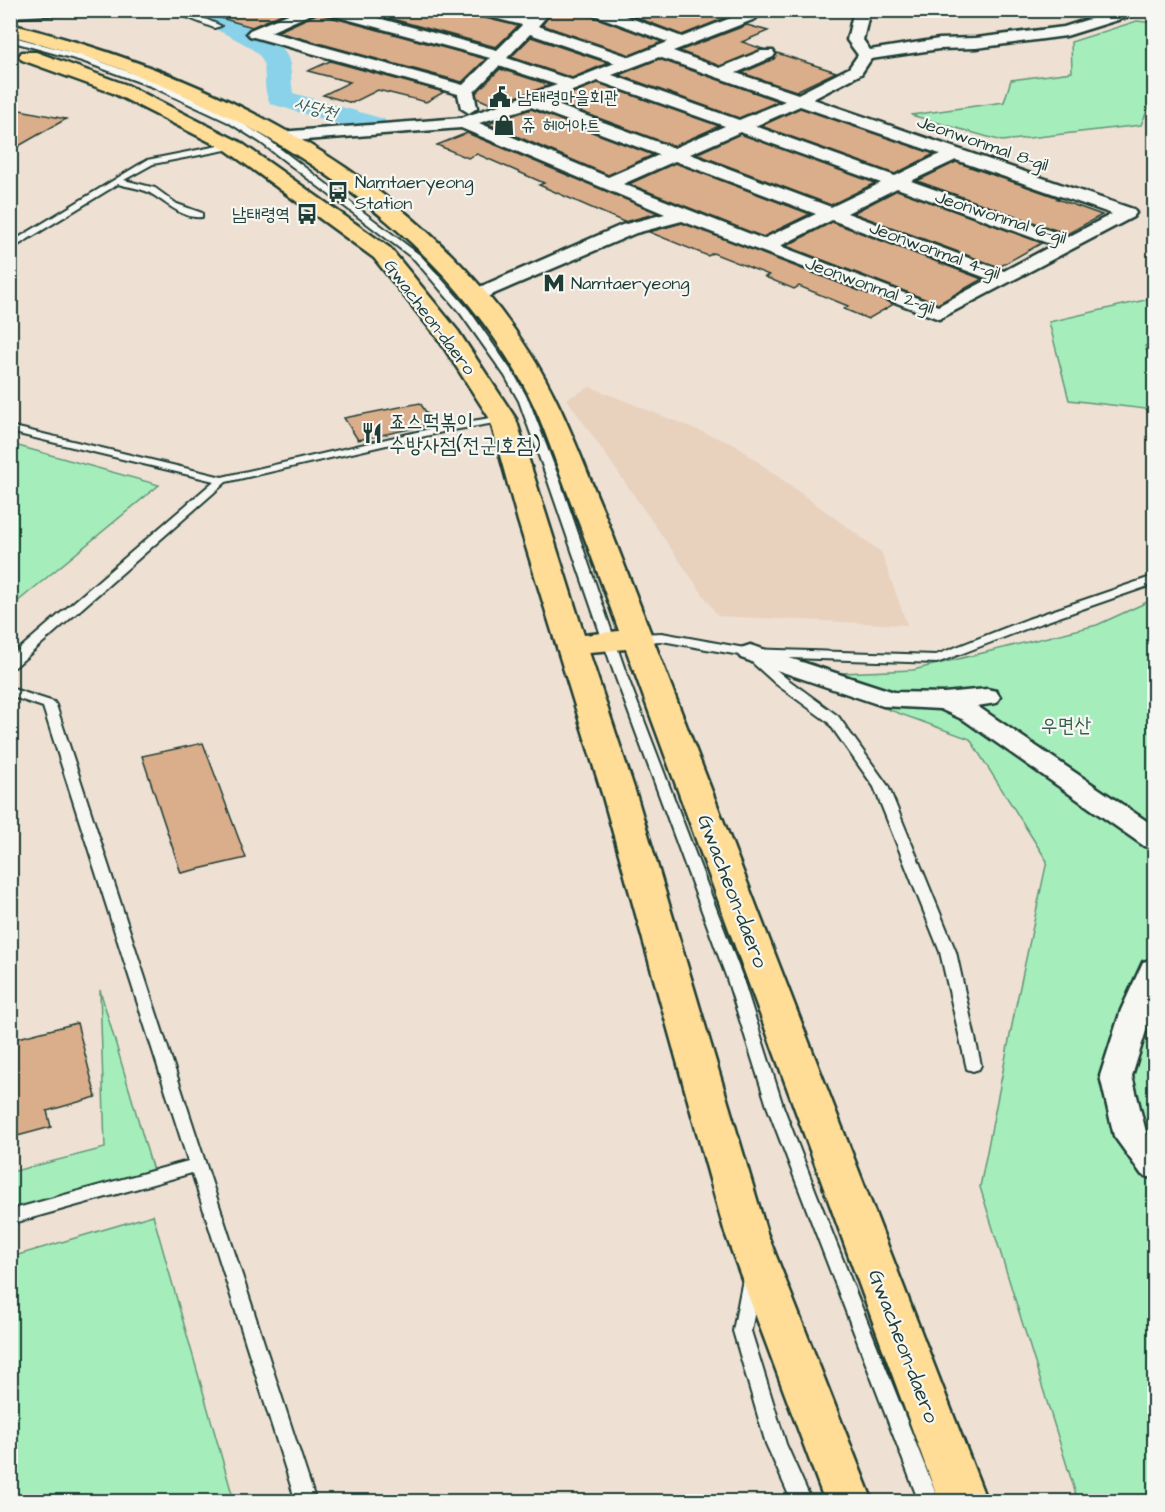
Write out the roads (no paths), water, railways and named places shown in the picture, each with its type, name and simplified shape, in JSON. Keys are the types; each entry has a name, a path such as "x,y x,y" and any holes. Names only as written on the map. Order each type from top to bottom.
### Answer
{"main road":[{"name":"Gwacheon-daero","path":"10,29 110,58 187,91 271,139 310,154 363,191 435,254 475,296 502,330 536,384 625,640 963,1502"},
{"name":"Gwacheon-daero","path":"10,50 120,89 233,146 382,253 449,336 503,419 532,521 623,808 746,1233 849,1502"},
{"path":"233,146 271,139"},
{"path":"573,645 625,640"}],"street":[{"path":"10,13 67,10"},
{"path":"313,10 255,33 466,91"},
{"path":"329,10 499,58 572,85"},
{"path":"479,10 631,63"},
{"path":"466,91 545,10"},
{"path":"594,10 685,43"},
{"path":"271,139 463,123 531,101 750,16 731,10"},
{"path":"608,184 800,100 855,71 866,56 939,44 976,43 1066,31 1136,10"},
{"path":"861,14 855,40 866,56"},
{"path":"1057,17 1066,31"},
{"name":"Jeonwonmal 8-gil","path":"660,52 1127,213 1104,226"},
{"path":"721,73 767,54"},
{"name":"Jeonwonmal 6-gil","path":"597,75 1069,244 1104,226"},
{"path":"463,123 469,111 466,91"},
{"name":"Jeonwonmal 4-gil","path":"531,101 1005,278 1069,244"},
{"name":"Jeonwonmal 2-gil","path":"463,123 683,215 939,313 1005,278"},
{"name":"Jeonwonmal 6-gil","path":"897,181 954,154"},
{"name":"Jeonwonmal 4-gil","path":"832,213 897,181"},
{"name":"Jeonwonmal 2-gil","path":"764,246 832,213"},
{"path":"475,296 629,229 683,215"},
{"path":"750,653 892,700 944,701 987,697"},
{"path":"944,701 973,714 1155,839"},
{"path":"1155,970 1137,1010 1116,1076 1131,1136 1155,1166"}],"lane":[{"path":"194,11 187,15 217,26"},
{"path":"10,38 85,59 156,85 271,139 418,258 465,312 510,376 524,401 543,451 625,640 624,684 734,976 775,1106 929,1502"},
{"path":"10,248 150,162 233,146"},
{"path":"116,181 152,190 174,206 200,215"},
{"path":"10,429 222,480 447,428 503,419"},
{"path":"10,664 222,480"},
{"path":"625,640 662,637 750,653 937,659 1032,622 1155,580"},
{"path":"750,653 781,681 833,719 881,786 948,952 973,1065"},
{"path":"10,692 50,705 306,1502"},
{"path":"10,1217 197,1165"},
{"path":"756,1259 742,1331 776,1444 802,1502"}],"waterway":[{"name":"사당천","path":"199,13 240,32 270,51 277,61 278,88 281,98 374,125"}],"place":[{"name":"남태령마을회관","path":"500,97"},
{"name":"쥬 헤어아트","path":"504,125"},
{"name":"Namtaeryeong Station","path":"338,192"},
{"name":"남태령역","path":"307,214"},
{"name":"Namtaeryeong","path":"554,283"},
{"name":"죠스떡볶이 수방사점(전군1호점)","path":"372,433"}],"park label":[{"name":"우면산","path":"1066,725"}]}
